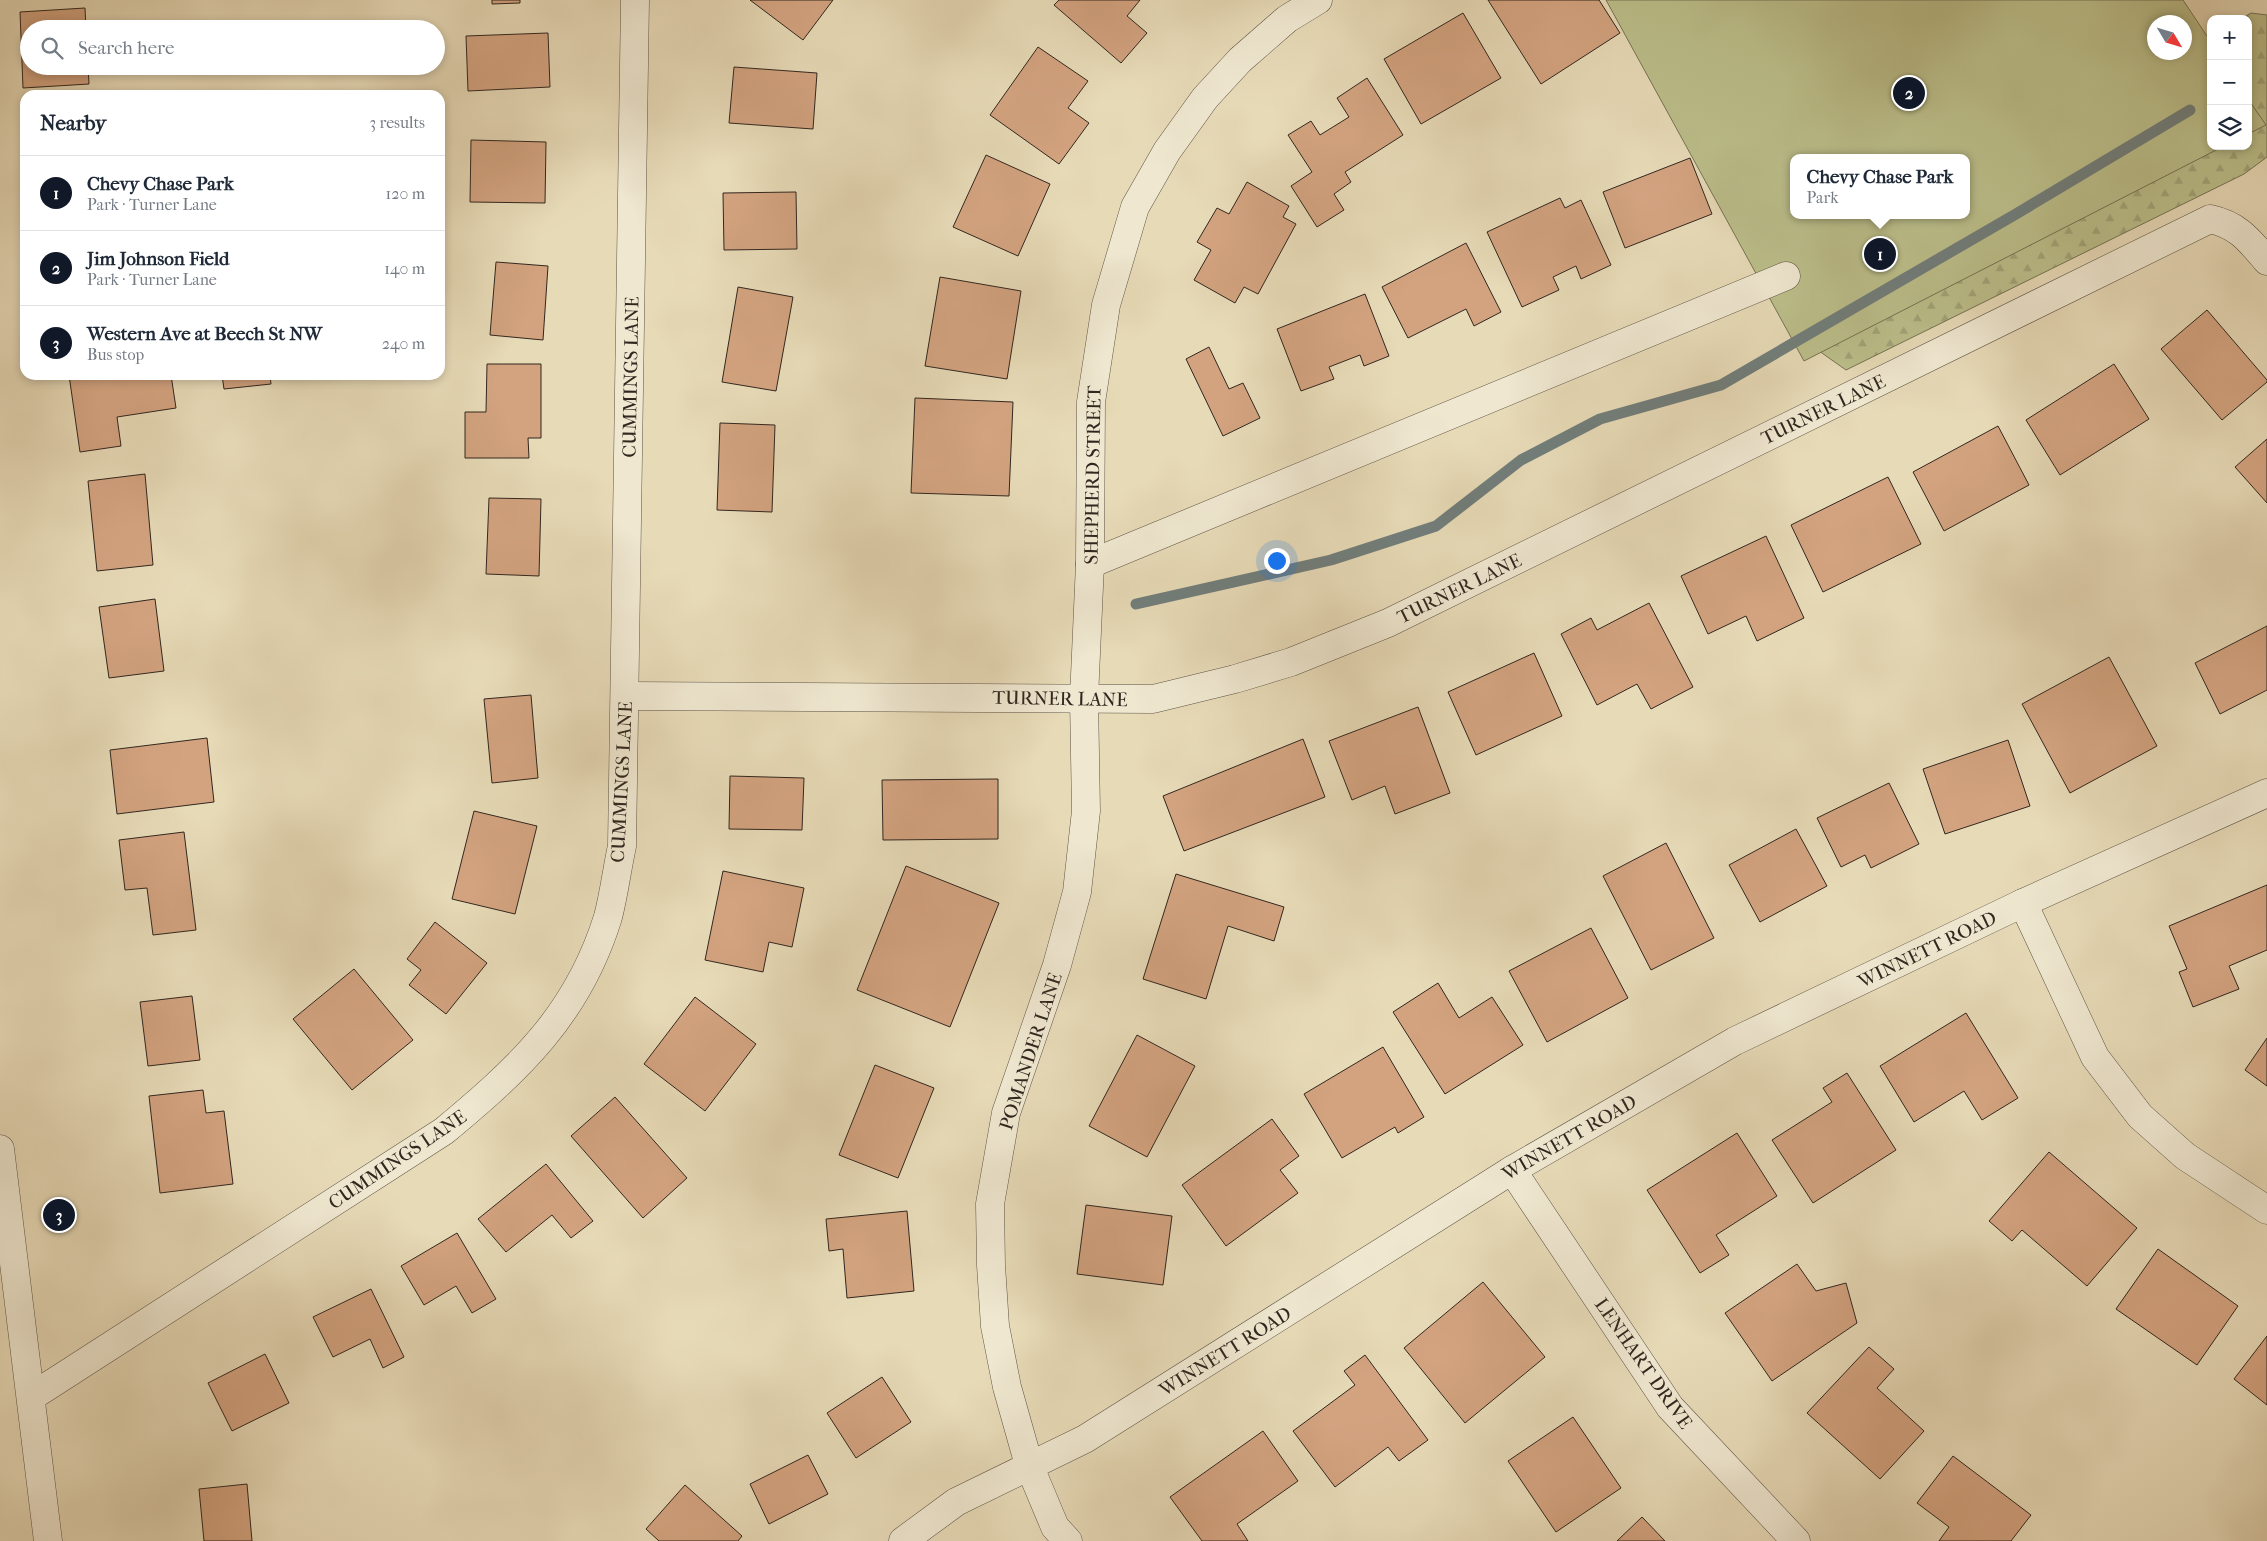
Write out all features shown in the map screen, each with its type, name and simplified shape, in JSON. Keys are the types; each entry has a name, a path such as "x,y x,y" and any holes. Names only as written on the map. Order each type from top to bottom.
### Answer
{"street":[{"name":"CUMMINGS LANE","path":"31,1397 444,1130 502,1083 551,1030 584,977 608,916 622,846 626,696 635,0"},
{"name":"SHEPHERD STREET","path":"1084,698 1090,564 1091,402 1106,304 1135,208 1167,151 1205,98 1240,60 1287,19 1318,0"},
{"name":"TURNER LANE","path":"626,696 1153,699 1171,695 1291,662 1388,623 2210,219 2228,223 2250,241 2267,261"},
{"path":"1090,564 1786,276"},
{"name":"POMANDER LANE","path":"1068,1541 1055,1527 1029,1464 1007,1387 995,1326 990,1204 1006,1114 1057,965 1076,892 1086,811 1084,698"},
{"name":"WINNETT ROAD","path":"903,1541 956,1502 1029,1464 1085,1439 1512,1170 1735,1041 2023,903 2267,793"},
{"path":"2023,903 2095,1057 2140,1116 2185,1156 2267,1210"},
{"path":"0,1149 48,1541"},
{"name":"LENHART DRIVE","path":"1512,1170 1670,1407 1796,1541"}],"green space":[{"path":"1606,0 2183,0 2207,36 2207,150 2216,150 1804,361"},
{"path":"2251,13 2267,15 2267,157 2244,174 1846,370 1795,334 1794,219 1970,219 1970,185 2173,60 2192,60 2192,49 2207,39 2207,150 2252,150 2252,15 2248,15"},
{"path":"2252,105 2266,125 2252,132"}],"building":[{"path":"492,0 520,0 520,3 492,4"},
{"path":"750,0 833,0 803,40"},
{"path":"1059,0 1140,0 1127,16 1147,33 1121,63 1054,5"},
{"path":"1488,0 1599,0 1620,33 1541,84"},
{"path":"85,8 86,20 20,20 20,12"},
{"path":"1463,13 1501,78 1421,124 1384,59"},
{"path":"548,33 550,87 468,91 466,36"},
{"path":"1038,47 1088,81 1068,108 1089,123 1059,164 990,115"},
{"path":"734,67 817,73 813,129 729,123"},
{"path":"22,75 88,75 89,84 23,88"},
{"path":"1367,78 1403,135 1345,172 1351,182 1334,194 1344,210 1317,227 1291,186 1312,172 1288,135 1311,121 1320,135 1349,117 1337,98"},
{"path":"471,140 546,142 545,203 470,202"},
{"path":"986,155 1050,184 1018,256 953,227"},
{"path":"1690,158 1712,214 1625,248 1603,192"},
{"path":"1247,182 1289,206 1283,217 1296,224 1258,294 1244,287 1235,303 1194,280 1211,250 1197,242 1217,208 1229,214"},
{"path":"796,192 797,249 724,250 723,193"},
{"path":"1560,198 1565,208 1581,200 1611,265 1581,279 1576,266 1553,277 1559,290 1522,307 1487,232"},
{"path":"1466,243 1501,312 1474,326 1466,309 1408,338 1382,287"},
{"path":"496,262 548,266 543,340 490,335"},
{"path":"940,277 1021,291 1007,379 925,366"},
{"path":"738,287 793,297 776,391 722,382"},
{"path":"1365,294 1389,356 1364,366 1360,355 1329,367 1334,379 1301,391 1277,329"},
{"path":"2207,310 2267,380 2222,420 2161,349"},
{"path":"1209,347 1229,389 1243,383 1260,418 1223,436 1186,359"},
{"path":"487,364 541,364 541,438 528,438 529,458 465,458 465,412 486,412"},
{"path":"2114,364 2149,419 2060,475 2026,420"},
{"path":"70,380 172,380 176,408 117,417 121,446 80,452"},
{"path":"223,380 271,380 271,384 224,389"},
{"path":"915,398 1013,402 1009,496 911,493"},
{"path":"720,423 775,425 772,512 717,510"},
{"path":"1998,426 2029,485 1944,531 1913,472"},
{"path":"2267,439 2267,503 2235,467"},
{"path":"145,474 153,565 97,571 88,481"},
{"path":"1888,477 1921,544 1823,592 1791,525"},
{"path":"489,498 541,499 539,576 486,574"},
{"path":"1766,536 1804,618 1757,641 1746,616 1708,634 1681,576"},
{"path":"155,599 164,671 109,678 99,607"},
{"path":"1649,603 1693,687 1651,709 1637,684 1597,705 1561,634 1591,618 1597,630"},
{"path":"2267,626 2267,690 2220,714 2195,663"},
{"path":"1534,653 1562,716 1476,755 1448,692"},
{"path":"2109,657 2157,746 2070,793 2022,704"},
{"path":"531,695 538,778 492,783 484,699"},
{"path":"1418,707 1450,793 1395,814 1385,786 1352,800 1329,741"},
{"path":"207,738 214,802 117,814 110,750"},
{"path":"1303,739 1325,797 1184,851 1163,796"},
{"path":"2008,740 2030,806 1945,834 1923,769"},
{"path":"730,776 804,778 802,830 729,829"},
{"path":"998,779 998,839 883,840 882,780"},
{"path":"1889,783 1919,844 1871,868 1865,855 1841,867 1817,818"},
{"path":"474,811 537,826 515,914 452,899"},
{"path":"1796,829 1827,886 1760,922 1729,865"},
{"path":"184,832 196,930 153,935 147,888 125,890 119,840"},
{"path":"1666,843 1714,938 1651,970 1603,876"},
{"path":"906,866 999,903 950,1027 857,990"},
{"path":"723,871 804,888 792,947 769,942 763,972 705,960"},
{"path":"1176,874 1284,907 1274,941 1228,926 1206,999 1143,979"},
{"path":"2267,885 2267,950 2229,966 2239,989 2193,1007 2179,972 2187,969 2169,926"},
{"path":"435,922 487,963 446,1014 409,985 421,970 407,959"},
{"path":"1591,928 1628,998 1547,1042 1509,971"},
{"path":"354,969 413,1040 352,1090 293,1019"},
{"path":"1438,983 1459,1018 1492,997 1523,1045 1445,1094 1393,1012"},
{"path":"192,996 200,1060 148,1066 140,1002"},
{"path":"695,997 756,1044 705,1111 644,1064"},
{"path":"1966,1013 2018,1098 1982,1120 1964,1091 1914,1122 1880,1066"},
{"path":"1137,1035 1195,1066 1147,1157 1089,1126"},
{"path":"2267,1038 2267,1086 2245,1070"},
{"path":"1383,1047 1424,1117 1398,1133 1395,1127 1342,1158 1304,1094"},
{"path":"875,1065 934,1088 898,1178 839,1155"},
{"path":"1847,1073 1896,1150 1813,1203 1772,1140 1832,1102 1823,1088"},
{"path":"203,1090 206,1113 224,1111 233,1184 160,1193 149,1096"},
{"path":"615,1097 687,1178 643,1218 571,1136"},
{"path":"1272,1119 1299,1156 1280,1170 1298,1193 1226,1246 1182,1185"},
{"path":"1737,1133 1777,1196 1716,1235 1729,1255 1700,1273 1647,1190"},
{"path":"2049,1152 2137,1228 2087,1286 2022,1230 2012,1241 1989,1221"},
{"path":"546,1164 593,1221 571,1238 552,1215 506,1252 478,1219"},
{"path":"1086,1205 1172,1216 1163,1285 1077,1274"},
{"path":"907,1211 914,1291 847,1298 843,1249 829,1251 826,1219"},
{"path":"457,1233 496,1299 472,1313 456,1286 424,1305 401,1266"},
{"path":"2158,1249 2238,1306 2197,1365 2116,1309"},
{"path":"1797,1264 1816,1291 1846,1283 1857,1323 1772,1381 1725,1313"},
{"path":"1483,1282 1545,1357 1465,1423 1404,1348"},
{"path":"371,1289 404,1357 383,1368 370,1339 333,1357 313,1317"},
{"path":"2267,1336 2267,1405 2234,1379"},
{"path":"1869,1347 1894,1369 1877,1388 1924,1431 1880,1479 1807,1413"},
{"path":"265,1354 289,1403 232,1431 208,1383"},
{"path":"1365,1355 1428,1440 1399,1461 1388,1447 1335,1487 1293,1431 1355,1385 1344,1371"},
{"path":"882,1377 911,1422 856,1458 827,1413"},
{"path":"1573,1417 1621,1488 1556,1532 1508,1461"},
{"path":"1263,1431 1298,1481 1237,1524 1248,1541 1202,1541 1170,1497"},
{"path":"808,1455 828,1494 769,1524 750,1484"},
{"path":"1953,1456 2031,1515 2011,1541 1939,1541 1949,1527 1917,1503"},
{"path":"247,1484 252,1541 204,1541 199,1489"},
{"path":"685,1485 742,1536 738,1541 659,1541 646,1529"},
{"path":"1642,1517 1665,1541 1617,1541"}],"waterway":[{"path":"1136,604 1331,560 1436,526 1521,460 1600,419 1721,385 2016,214 2190,110"}],"place":[{"name":"Jim Johnson Field","path":"1909,93"},
{"name":"Chevy Chase Park","path":"1880,254"},
{"name":"Western Ave at Beech St NW","path":"59,1215"}]}
